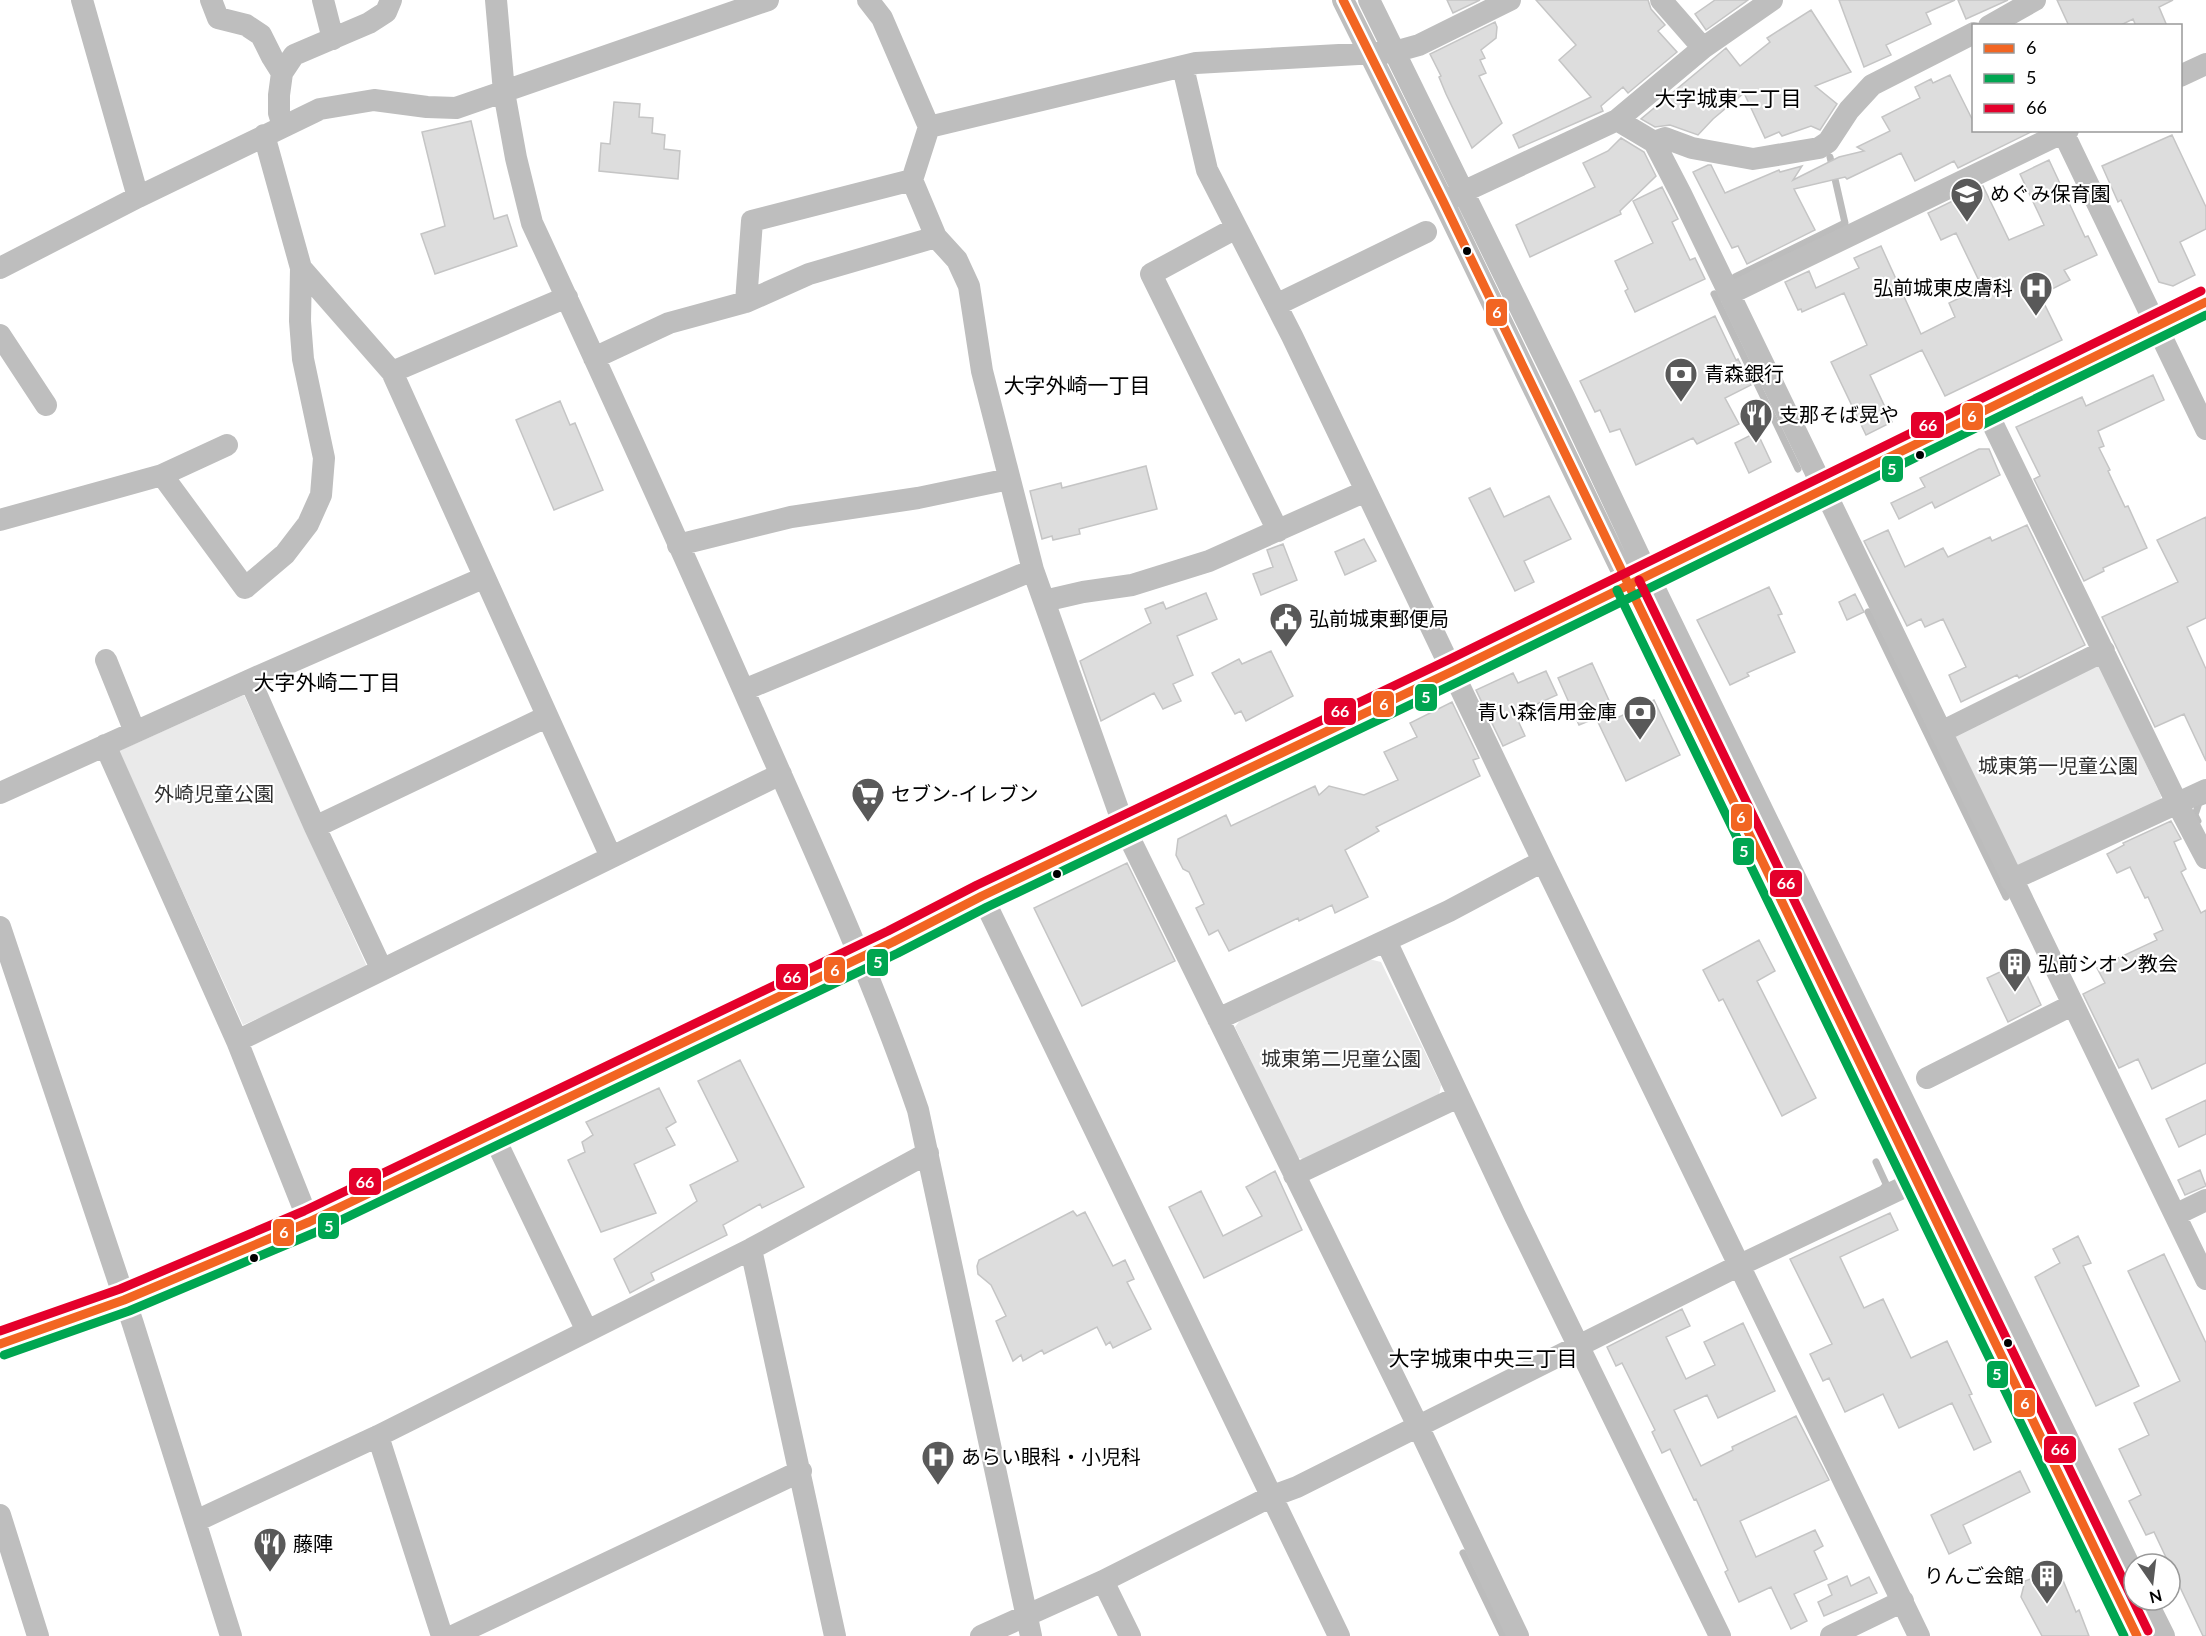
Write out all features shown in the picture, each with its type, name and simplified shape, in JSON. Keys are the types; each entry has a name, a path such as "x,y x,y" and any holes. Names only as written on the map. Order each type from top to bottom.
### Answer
{"street":[{"path":"82,0 138,196"},
{"path":"211,0 218,18 246,25 261,35 282,73"},
{"path":"323,0 333,39"},
{"path":"162,475 245,588 285,554 308,524 321,495 324,458 303,359 300,321 301,268 274,130 279,112 282,73 294,55 369,23 386,12 391,0"},
{"path":"496,0 504,92 516,158 532,223 781,774 860,957 901,1059 918,1110 1028,1625"},
{"path":"0,268 138,196 320,109 374,100 427,107 456,108 768,0"},
{"path":"868,0 882,18 929,127 912,180 936,237 957,260 969,286 982,371 1033,570 1125,830 1418,1426 1518,1636"},
{"path":"1343,0 1369,52 1453,197"},
{"path":"1369,0 1394,52 1453,197 1638,580 2137,1636"},
{"path":"929,127 1196,63 1394,52 1419,45 1510,0"},
{"path":"1661,0 1702,48"},
{"path":"1453,197 1617,120 1702,48 1772,0"},
{"path":"2002,17 2035,0"},
{"path":"1654,142 1665,138 1692,148 1753,159 1819,148 1828,142 1849,110 1872,85 1972,34"},
{"path":"2182,76 2206,64"},
{"path":"1183,67 1207,170 1276,305 1919,1636"},
{"path":"1617,120 1654,142 2206,1279"},
{"path":"1729,294 2062,132"},
{"path":"2064,132 2206,429"},
{"path":"746,302 752,221 912,180"},
{"path":"1236,228 1151,274 1278,531"},
{"path":"1276,305 1426,232"},
{"path":"594,358 669,323 746,302 809,274 936,237"},
{"path":"301,268 392,372 483,578 611,857"},
{"path":"392,372 567,297"},
{"path":"0,1344 124,1300 309,1222 494,1135 982,896 1125,830 1453,671 2206,302"},
{"path":"0,335 46,405"},
{"path":"1986,410 2206,858"},
{"path":"0,520 162,475 227,445"},
{"path":"678,545 791,517 918,498 1009,479"},
{"path":"1044,601 1083,592 1132,585 1209,561 1366,491"},
{"path":"744,690 1033,570"},
{"path":"0,793 483,578"},
{"path":"1638,580 2123,1552"},
{"path":"1941,732 2104,651"},
{"path":"106,660 135,732"},
{"path":"250,680 382,970"},
{"path":"315,827 546,717"},
{"path":"105,745 237,1041 309,1222"},
{"path":"237,1041 781,774"},
{"path":"2012,880 2206,790"},
{"path":"1218,1019 1449,911 1543,861"},
{"path":"982,896 1339,1636"},
{"path":"0,927 124,1300 231,1636"},
{"path":"1386,941 1458,1097 1720,1636"},
{"path":"1927,1078 2072,1005"},
{"path":"1294,1175 1458,1097"},
{"path":"494,1135 587,1331"},
{"path":"196,1521 378,1437 752,1249 928,1152"},
{"path":"981,1636 1028,1625 1103,1581 1270,1497 1297,1487 1740,1265 1900,1189"},
{"path":"2175,1215 2206,1200"},
{"path":"752,1249 835,1636"},
{"path":"378,1437 442,1636"},
{"path":"453,1636 801,1472"},
{"path":"0,1515 10,1582 38,1636"},
{"path":"1103,1581 1130,1636"},
{"path":"1831,1636 1902,1600"},
{"path":"2152,1612 2164,1636"}],"green space":[{"name":"城東第一児童公園","path":"2091,664 2100,667 2161,796 2160,803 2024,868 2015,865 1955,739 1957,730"},
{"name":"外崎児童公園","path":"244,695 368,969 243,1025 119,751"},
{"name":"城東第二児童公園","path":"1369,959 1381,962 1441,1085 1438,1099 1309,1161 1296,1157 1235,1027 1241,1019"}],"building":[{"path":"1447,0 1480,0 1453,13"},
{"path":"1536,0 1648,0 1651,9 1665,25 1658,31 1677,52 1628,93 1623,87 1601,106 1603,111 1519,148 1513,135 1591,97 1559,60 1576,45"},
{"path":"1715,0 1748,0 1706,30 1695,14"},
{"path":"1839,0 1955,0 1926,13 1931,24 1886,45 1891,55 1864,67"},
{"path":"1958,0 2008,0 1966,19"},
{"path":"2057,0 2173,0 2159,7 2166,24 2135,24 2133,19 2123,24 2068,24"},
{"path":"1811,10 1851,72 1815,86 1837,104 1820,130 1811,126 1782,136 1779,132 1765,138 1744,93 1698,135 1670,125 1655,127 1641,119 1726,48 1740,66 1770,42 1767,38"},
{"path":"1495,22 1496,38 1481,50 1485,58 1480,60 1486,73 1479,76 1502,123 1472,148 1430,54"},
{"path":"1950,75 1972,119 1972,132 2031,132 1958,168 1954,161 1915,181 1901,153 1847,179 1845,177 1794,189 1815,230 1747,264 1738,246 1732,248 1693,172 1711,165 1725,193 1779,170 1780,172 1802,166 1793,180 1839,157 1864,151 1857,147 1890,131 1882,117 1920,98 1915,87 1931,79 1933,83"},
{"path":"614,102 640,104 639,117 653,118 652,133 665,135 664,149 680,151 678,179 599,171 601,143 610,144"},
{"path":"471,121 494,219 507,215 517,246 435,274 421,234 445,226 422,132"},
{"path":"2172,135 2206,207 2206,229 2180,242 2195,275 2173,286 2159,282 2121,200 2118,202 2102,166"},
{"path":"1621,138 1644,152 1656,176 1620,211 1621,214 1530,257 1516,225 1595,187 1583,163 1608,151"},
{"path":"2049,160 2085,237 2088,236 2097,255 2064,270 2070,280 2040,295 2062,340 1945,396 1922,350 1870,375 1892,422 1866,435 1831,362 1867,345 1844,293 1802,312 1801,309 1798,310 1785,282 1809,271 1816,288 1859,268 1854,258 1881,246 1921,334 1955,317 1949,303 1982,287 1956,233 1941,240 1928,213 1983,186 2009,240 2044,225 2020,174"},
{"path":"1662,187 1678,219 1672,222 1690,260 1695,258 1705,279 1635,312 1625,291 1628,289 1615,261 1653,243 1633,201"},
{"path":"1715,316 1751,385 1725,398 1739,424 1697,444 1693,438 1636,465 1620,429 1610,432 1600,410 1595,412 1580,381"},
{"path":"2153,375 2164,400 2098,431 2104,446 2099,448 2110,470 2108,471 2125,507 2128,506 2147,548 2103,568 2104,571 2084,581 2034,479 2040,476 2016,427 2082,397 2086,406"},
{"path":"560,401 570,425 575,423 603,490 554,510 516,420"},
{"path":"1757,432 1771,462 1749,473 1735,443"},
{"path":"1979,449 1989,449 2000,475 1935,508 1932,502 1899,519 1891,503 1925,487 1920,478"},
{"path":"1146,466 1157,509 1079,529 1080,534 1053,540 1052,536 1042,539 1030,491 1061,483 1062,488"},
{"path":"1490,488 1504,517 1549,496 1571,539 1524,561 1534,582 1515,591 1469,498"},
{"path":"2206,517 2206,618 2187,627 2206,669 2206,761 2184,714 2155,727 2102,617 2178,582 2157,540"},
{"path":"2027,525 2085,645 2019,678 2017,675 1961,702 1949,675 1966,667 1943,619 1925,627 1921,619 1907,626 1864,541 1888,530 1905,567 1943,548 1948,557 1990,537 1992,541"},
{"path":"1364,539 1376,561 1345,575 1335,552"},
{"path":"1283,544 1297,580 1261,595 1253,574 1273,567 1267,550"},
{"path":"1769,587 1782,614 1778,615 1795,652 1747,673 1749,676 1730,685 1697,620"},
{"path":"1206,593 1217,619 1177,636 1193,675 1173,684 1181,701 1163,709 1154,693 1101,721 1080,661 1151,623 1145,609 1163,602 1166,609"},
{"path":"1855,594 1864,612 1847,620 1839,602"},
{"path":"1271,651 1293,696 1246,721 1241,711 1235,714 1212,673 1239,659 1242,664"},
{"name":"青い森信用金庫","path":"1592,663 1617,718 1654,700 1680,755 1626,781 1596,718 1579,725 1558,678"},
{"path":"1546,671 1557,695 1515,714 1525,736 1503,746 1476,690 1513,673 1518,683"},
{"path":"1452,702 1479,758 1473,760 1480,776 1376,827 1379,831 1345,850 1368,897 1335,913 1332,905 1299,921 1298,918 1229,951 1218,930 1209,935 1196,908 1204,904 1189,872 1183,869 1176,855 1178,839 1226,815 1231,826 1315,786 1319,795 1329,786 1364,795 1398,780 1384,752 1417,737 1410,723"},
{"path":"2171,821 2181,839 2174,842 2186,869 2181,872 2201,913 2206,910 2206,1063 2152,1089 2138,1059 2119,1068 2083,994 2105,983 2097,968 2157,940 2154,934 2163,930 2148,897 2145,898 2130,867 2117,873 2107,854 2124,845 2123,843"},
{"path":"1127,863 1175,961 1082,1006 1034,908"},
{"path":"1759,940 1775,971 1757,981 1816,1098 1782,1116 1723,999 1719,1001 1703,970"},
{"name":"弘前シオン教会","path":"2021,962 2041,1005 2008,1022 1987,978"},
{"path":"740,1060 804,1187 762,1208 760,1204 723,1225 727,1235 651,1273 654,1280 630,1293 614,1259 697,1201 690,1185 738,1161 698,1081"},
{"path":"659,1088 676,1122 666,1128 675,1145 634,1164 656,1213 601,1232 568,1160 585,1152 582,1142 593,1135 586,1122"},
{"path":"2206,1100 2206,1134 2179,1147 2166,1119"},
{"path":"2200,1170 2206,1186 2185,1195 2178,1180"},
{"path":"1275,1171 1302,1230 1204,1278 1169,1207 1201,1191 1223,1236 1262,1216 1246,1187"},
{"path":"1073,1211 1077,1216 1085,1212 1113,1266 1125,1260 1134,1279 1127,1282 1151,1329 1113,1348 1110,1342 1106,1345 1097,1327 1044,1354 1042,1350 1023,1361 1021,1355 1013,1361 996,1321 1006,1316 991,1285 978,1274 979,1260"},
{"path":"1890,1213 1898,1230 1840,1257 1864,1308 1883,1299 1911,1358 1947,1341 1991,1442 1974,1450 1952,1403 1899,1428 1883,1394 1845,1412 1829,1378 1823,1381 1810,1354 1832,1344 1790,1259"},
{"path":"2078,1236 2091,1263 2083,1266 2139,1386 2096,1406 2035,1277 2060,1263 2053,1249"},
{"path":"2164,1254 2206,1343 2206,1636 2203,1636 2182,1591 2182,1552 2163,1552 2154,1532 2146,1535 2129,1501 2141,1495 2119,1449 2149,1435 2134,1403 2180,1381 2128,1271"},
{"path":"1682,1309 1690,1326 1666,1337 1686,1379 1715,1365 1704,1342 1743,1323 1775,1391 1718,1418 1707,1395 1674,1410 1701,1466 1733,1450 1732,1447 1796,1416 1829,1480 1740,1521 1756,1557 1815,1530 1823,1546 1814,1551 1827,1579 1794,1594 1807,1621 1791,1629 1771,1587 1739,1602 1725,1572 1728,1570 1696,1499 1694,1500 1670,1449 1662,1453 1652,1432 1655,1430 1622,1363 1616,1366 1607,1347"},
{"path":"2020,1471 2030,1492 1963,1525 1971,1543 1949,1554 1931,1515"},
{"name":"りんご会館","path":"2058,1568 2076,1612 2079,1610 2089,1636 2042,1636 2021,1597 2025,1581"},
{"path":"1847,1576 1851,1586 1869,1577 1877,1593 1824,1616 1818,1602 1832,1595 1828,1585"}],"waterway":[{"path":"1735,277 1845,223 1830,157"},
{"path":"1714,294 1798,469"},
{"path":"1868,612 2006,897"},
{"path":"2198,821 2195,815 2199,803 2204,801"},
{"path":"1876,1162 1887,1186 1884,1187"},
{"path":"1463,1553 1503,1636"}],"transit line":[{"name":"6","path":"1343,0 1443,201 2137,1636"},
{"name":"66","path":"0,1331 120,1289 304,1211 1448,660 2201,291"},
{"name":"6","path":"0,1344 124,1300 309,1222 1453,671 2206,302"},
{"name":"5","path":"4,1355 129,1311 314,1233 1458,682 2206,315"},
{"name":"66","path":"1639,580 2148,1631"},
{"name":"5","path":"1617,590 2124,1636"}],"place":[{"name":"めぐみ保育園","path":"1967,223"},
{"name":"弘前城東皮膚科","path":"2036,317"},
{"name":"青森銀行","path":"1681,403"},
{"name":"支那そば晃や","path":"1756,444"},
{"name":"弘前城東郵便局","path":"1286,648"},
{"name":"青い森信用金庫","path":"1640,741"},
{"name":"セブン-イレブン","path":"868,823"},
{"name":"弘前シオン教会","path":"2015,993"},
{"name":"あらい眼科・小児科","path":"938,1486"},
{"name":"藤陣","path":"270,1573"},
{"name":"りんご会館","path":"2047,1605"}],"district":[{"name":"大字城東二丁目","path":"1728,99"},
{"name":"大字外崎一丁目","path":"1077,386"},
{"name":"大字外崎二丁目","path":"327,683"},
{"name":"大字城東中央三丁目","path":"1483,1359"}]}
